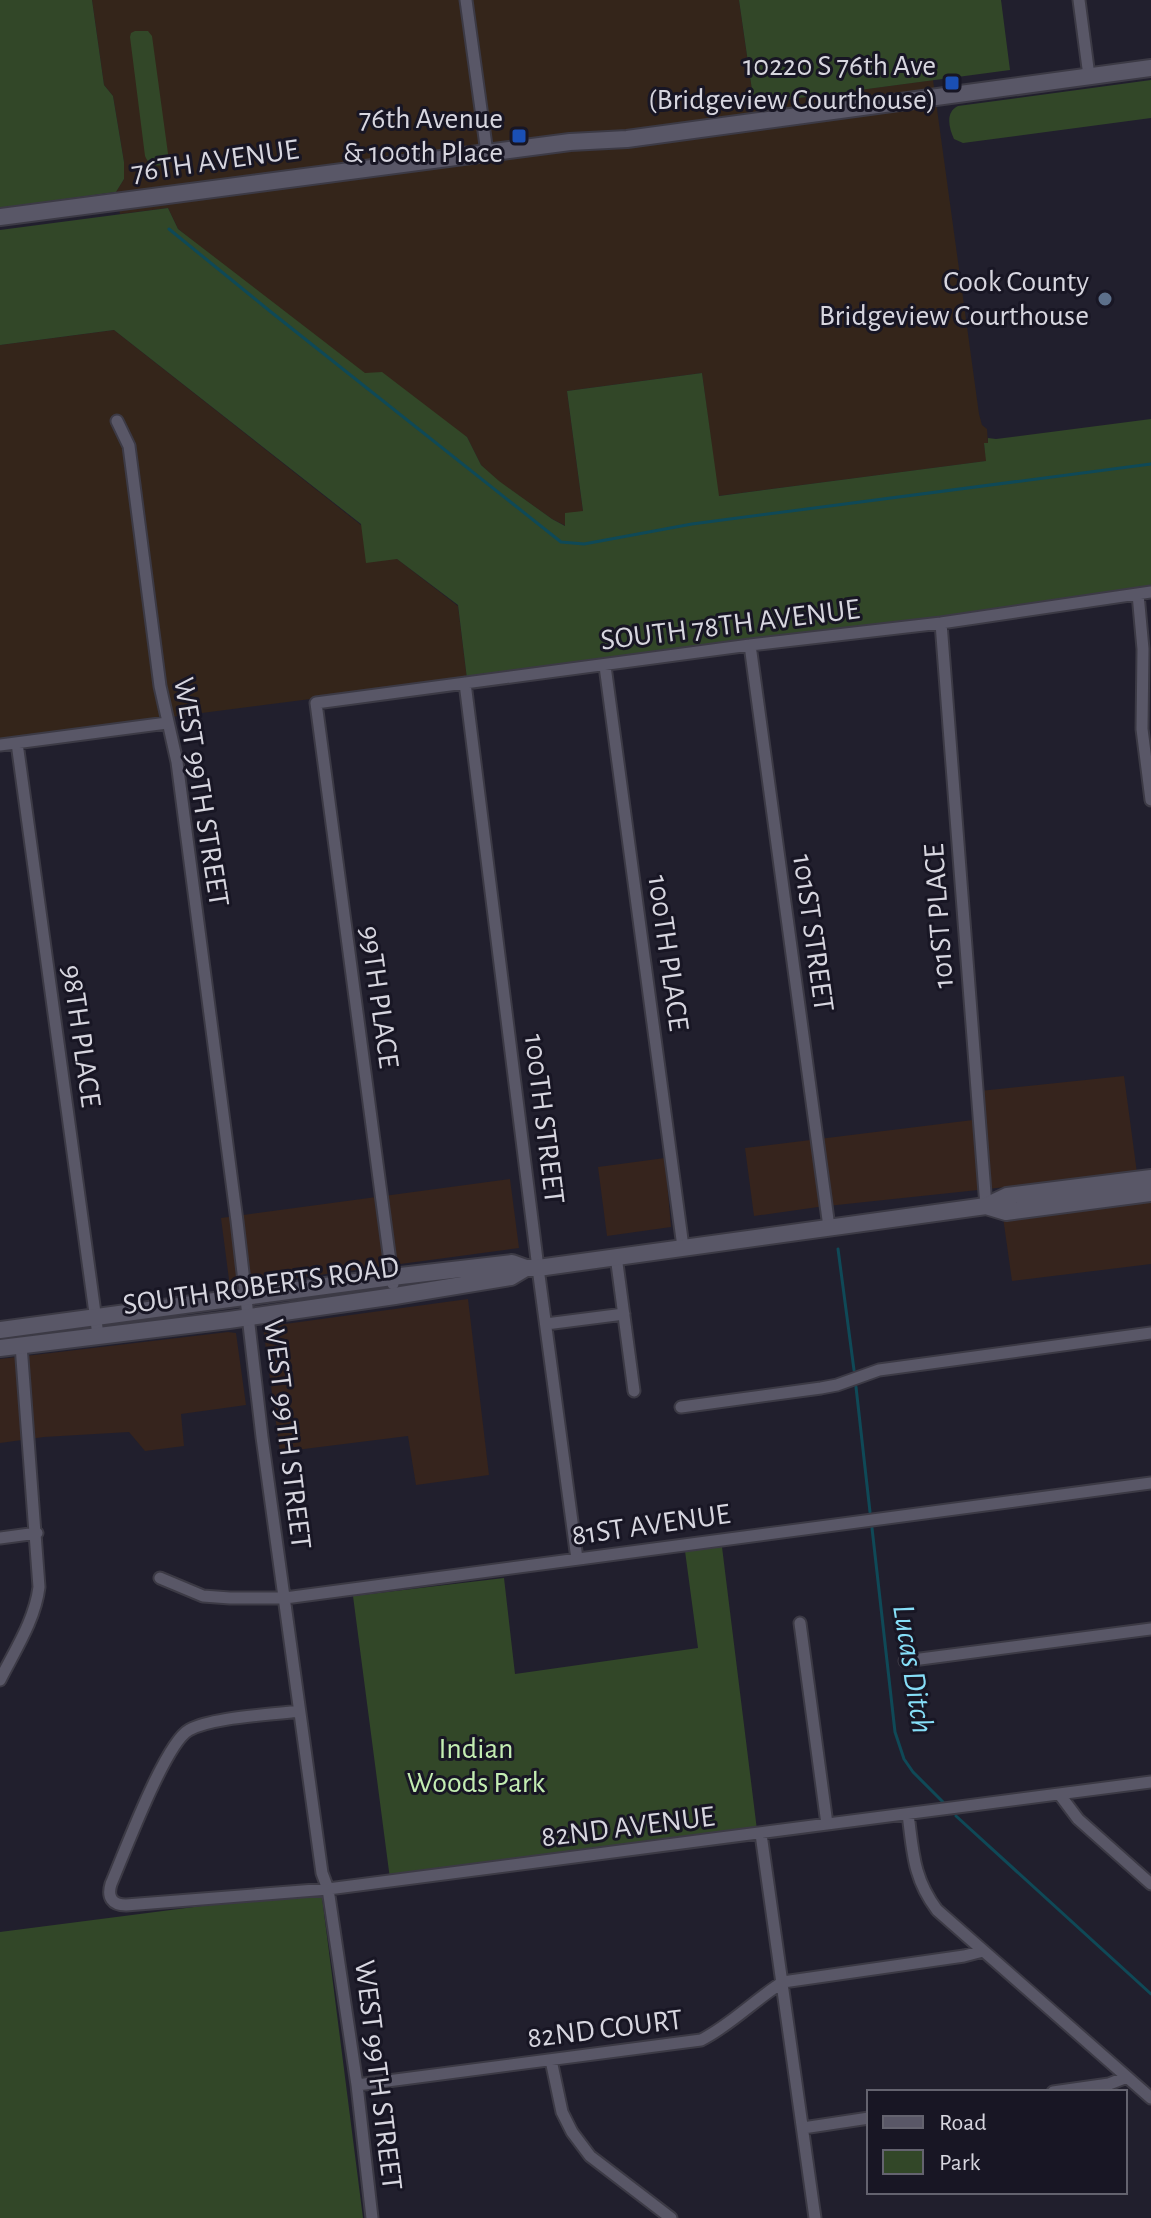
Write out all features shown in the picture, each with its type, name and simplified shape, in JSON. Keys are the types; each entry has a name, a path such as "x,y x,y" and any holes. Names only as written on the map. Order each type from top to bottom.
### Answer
{"street":[{"path":"466,0 487,153"},
{"path":"1079,0 1089,76"},
{"name":"76TH AVENUE","path":"0,217 591,140 627,139 1151,68"},
{"name":"WEST 99TH STREET","path":"117,421 129,446 160,686 177,762 299,1711 357,2085 372,2218"},
{"path":"1145,593 1142,729 1151,800"},
{"name":"SOUTH 78TH AVENUE","path":"316,703 750,645 941,623 1145,593"},
{"name":"101ST PLACE","path":"941,623 986,1206"},
{"name":"101ST STREET","path":"750,645 829,1227"},
{"name":"100TH PLACE","path":"605,666 683,1247"},
{"name":"100TH STREET","path":"465,683 532,1268 546,1324 577,1559"},
{"name":"99TH PLACE","path":"316,703 395,1296"},
{"path":"0,745 167,723"},
{"name":"98TH PLACE","path":"17,743 98,1335"},
{"name":"SOUTH ROBERTS ROAD","path":"0,1348 395,1296 511,1277 532,1268 986,1206 1007,1196 1151,1178"},
{"name":"SOUTH ROBERTS ROAD","path":"986,1206 1006,1212 1151,1193"},
{"path":"616,1256 634,1391"},
{"name":"SOUTH ROBERTS ROAD","path":"0,1330 512,1263 532,1268"},
{"path":"546,1324 624,1314"},
{"path":"681,1407 821,1388 879,1370 1151,1333"},
{"path":"0,1680 36,1606 40,1576 21,1345"},
{"name":"81ST AVENUE","path":"160,1578 203,1596 285,1598 1151,1483"},
{"path":"0,1538 37,1533"},
{"path":"800,1623 827,1824"},
{"path":"905,1661 1151,1629"},
{"name":"82ND AVENUE","path":"299,1711 208,1723 183,1733 166,1756 111,1884 109,1895 112,1900 126,1905 328,1889 1151,1782"},
{"path":"1060,1795 1078,1819 1151,1884"},
{"path":"908,1814 915,1870 924,1893 937,1910 1151,2098"},
{"path":"761,1834 815,2218"},
{"name":"82ND COURT","path":"357,2085 701,2040 724,2027 783,1982 983,1951"},
{"path":"551,2060 562,2112 590,2156 671,2218"},
{"path":"1067,2090 1109,2084 1127,2077"},
{"path":"803,2128 867,2118"}],"shaded area":[{"path":"92,0 739,0 754,104 933,80 979,414 982,425 987,429 988,443 984,444 987,461 718,496 702,373 567,391 583,511 566,526 552,519 498,481 481,465 467,437 365,374 178,229 168,208 120,214 116,192 124,179 124,162 113,96 104,85"},
{"path":"114,330 361,525 397,559 458,606 467,679 0,739 0,345"},
{"path":"1124,1076 1137,1173 754,1216 745,1148 973,1120 970,1092"},
{"path":"665,1158 671,1227 607,1236 598,1167"},
{"path":"510,1179 519,1248 230,1287 221,1218"},
{"path":"1151,1198 1151,1264 1012,1281 1003,1217"},
{"path":"468,1299 489,1475 416,1485 408,1436 280,1452 263,1327"},
{"path":"236,1333 246,1405 181,1414 184,1446 145,1451 129,1432 0,1443 0,1359"}],"green space":[{"path":"0,0 92,0 104,85 113,96 124,162 124,179 116,192 0,208"},
{"path":"739,0 1001,0 1010,70 754,104"},
{"path":"135,31 148,31 152,36 169,161 165,165 153,165 145,156 130,37"},
{"path":"1151,80 1151,118 963,143 954,139 951,130 951,112 958,106"},
{"path":"168,208 178,229 365,373 382,372 467,437 481,465 565,526 565,513 583,511 567,391 702,373 719,496 986,461 984,443 988,443 988,438 1151,419 1151,588 467,679 458,605 397,559 366,563 361,524 114,330 0,345 0,230"},
{"name":"Indian Woods Park","path":"722,1547 757,1830 390,1879 353,1596 504,1578 515,1674 698,1648 685,1551"},
{"path":"303,1893 322,1897 363,2218 0,2218 0,1932"}],"waterway":[{"path":"169,229 561,542 584,544 692,524 1151,464"},
{"name":"Lucas Ditch","path":"838,1249 854,1370"},
{"name":"Lucas Ditch","path":"856,1387 870,1512"},
{"name":"Lucas Ditch","path":"872,1528 895,1732 904,1759 943,1802"},
{"name":"Lucas Ditch","path":"956,1816 1151,1994"}],"place":[{"name":"10220 S 76th Ave (Bridgeview Courthouse)","path":"952,83"},
{"name":"76th Avenue & 100th Place","path":"519,136"},
{"name":"Cook County Bridgeview Courthouse","path":"1105,299"}]}
